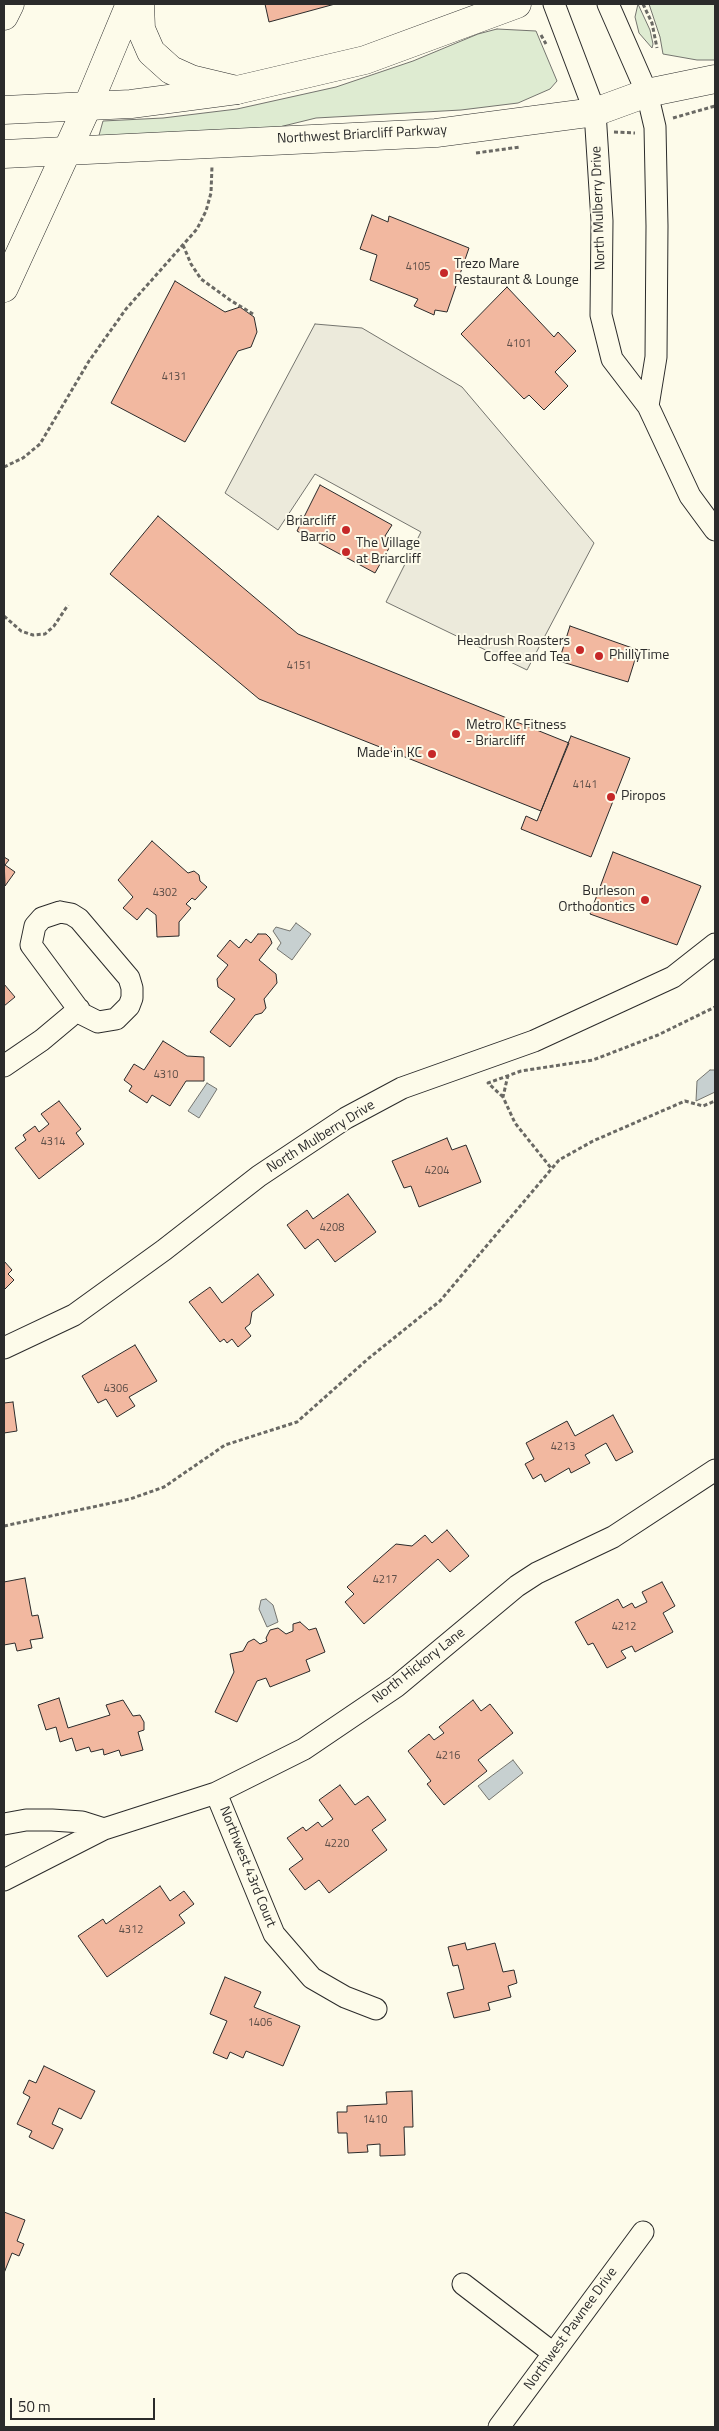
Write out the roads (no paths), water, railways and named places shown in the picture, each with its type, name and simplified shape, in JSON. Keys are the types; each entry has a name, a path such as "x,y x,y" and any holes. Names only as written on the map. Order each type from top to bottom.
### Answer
{"main road":[{"path":"4,16 10,4"},
{"path":"4,288 88,105 130,4"},
{"path":"140,4 141,29 151,52 171,70 191,79 237,90"},
{"path":"4,110 131,104 237,90 365,60 517,4"},
{"name":"Northwest Briarcliff Parkway","path":"4,154 436,132 595,112 647,93 715,78"}],"street":[{"name":"North Mulberry Drive","path":"554,4 595,112 602,221 601,315 612,359 648,406 690,496 715,530"},
{"path":"608,4 647,93 655,127 658,226 656,357 648,406"},
{"path":"51,913 70,914 79,919 128,978 132,988 129,1006 116,1019 98,1022 90,1019 79,1009 31,946 35,926 42,918 51,913"},
{"name":"North Mulberry Drive","path":"4,1348 74,1315 164,1250 259,1176 346,1118 402,1088 534,1040 673,977 715,944"},
{"path":"4,1066 42,1040 79,1009"},
{"name":"North Hickory Lane","path":"4,1880 104,1829 216,1793 304,1748 396,1686 517,1586 537,1573 612,1537 648,1516 715,1470"},
{"name":"Northwest 43rd Court","path":"216,1793 274,1934 312,1978 345,1997 376,2009"},
{"path":"4,1824 26,1820 52,1820 82,1822 104,1829"},
{"name":"Northwest Pawnee Drive","path":"500,2427 643,2232"},
{"path":"463,2284 553,2353"}],"place":[{"name":"Trezo Mare Restaurant & Lounge","path":"444,273"},
{"name":"Briarcliff Barrio","path":"346,530"},
{"name":"The Village at Briarcliff","path":"346,552"},
{"name":"Headrush Roasters Coffee and Tea","path":"580,650"},
{"name":"PhillyTime","path":"599,656"},
{"name":"Metro KC Fitness - Briarcliff","path":"456,734"},
{"name":"Made in KC","path":"432,754"},
{"name":"Piropos","path":"611,797"},
{"name":"Burleson Orthodontics","path":"645,900"}]}
